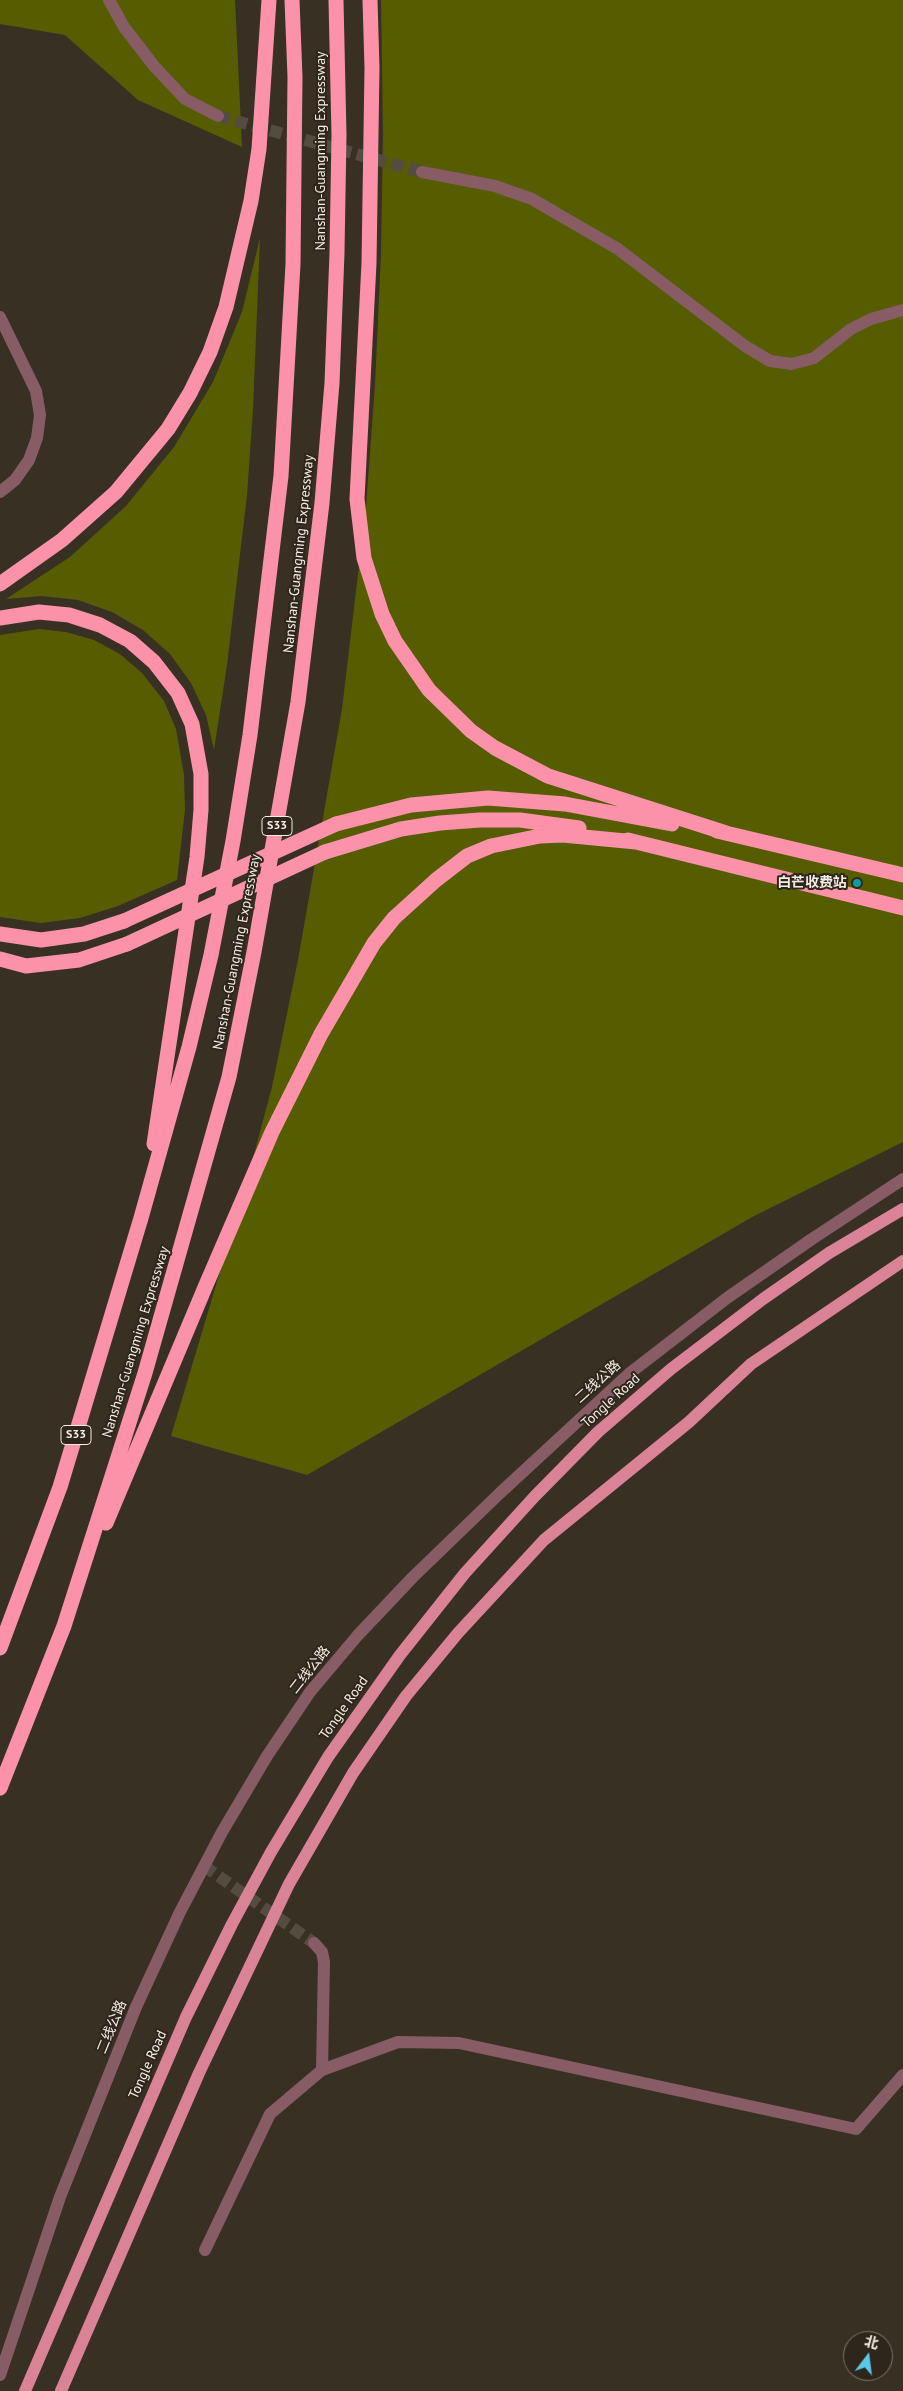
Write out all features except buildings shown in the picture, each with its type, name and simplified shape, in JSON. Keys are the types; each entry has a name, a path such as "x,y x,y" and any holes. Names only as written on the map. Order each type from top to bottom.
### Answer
{"highway":[{"path":"0,584 62,540 116,492 168,429 190,393 210,352 226,307 251,201 260,139 269,0"},
{"name":"Nanshan-Guangming Expressway","path":"0,1648 60,1487 141,1218 189,1047 211,955 250,735 268,602 281,476 292,274 295,77 292,0"},
{"name":"Nanshan-Guangming Expressway","path":"0,1788 64,1626 145,1373 229,1077 254,952 297,712 311,611 332,383 338,174 336,0"},
{"path":"370,0 372,68 370,253 357,499 364,558 382,614 400,649 429,690 471,731 495,748 548,776 726,833"},
{"path":"0,618 39,612 69,615 100,625 130,641 154,662 178,693 192,724 201,774 201,810 197,857 141,1218"},
{"path":"0,934 41,940 84,934 124,921 336,824 411,805 488,798 565,804 726,833 903,875"},
{"path":"0,959 26,966 79,960 127,944 325,852 401,829 440,823 480,820 520,820 559,824 598,832 757,870 903,908"},
{"path":"64,1626 202,1294 272,1132 321,1034 374,942 394,918 436,880 467,856 491,846 540,836 563,835 636,842"}],"main road":[{"name":"Tongle Road","path":"25,2391 186,2017 232,1924 271,1852 328,1757 400,1655 464,1573 534,1496 598,1432 671,1368 763,1298 829,1253 903,1209"},
{"path":"61,2391 195,2082 285,1892 353,1773 406,1696 458,1633 544,1540 689,1422 751,1364 903,1261"}],"street":[{"path":"109,0 124,27 160,72 185,99 218,116"},
{"path":"422,172 495,186 532,199 618,249 745,346 770,361 792,364 814,358 851,329 871,319 903,310"},
{"path":"0,317 36,391 40,415 37,438 29,460 15,480 0,492"},
{"name":"二线公路","path":"0,2375 60,2197 136,2007 180,1912 222,1832 310,1692 358,1634 413,1578 500,1493 630,1373 727,1298 903,1179"},
{"path":"314,1943 322,1952 324,1962 322,2070"},
{"path":"205,2250 270,2114 322,2070 398,2042 459,2043 856,2129 903,2075"}],"green space":[{"path":"0,0 235,0 242,147 138,100 65,35 0,24"},
{"path":"381,0 903,0 903,1142 754,1216 307,1475 171,1436 245,1188 272,1087 298,960 342,709 366,507 375,385 381,254 383,135"},
{"path":"260,238 253,409 247,495 227,665 214,750 206,715 191,683 170,654 143,630 112,612 78,600 42,596 6,599 70,557 126,506 174,447 213,382 242,312"},
{"path":"39,629 66,632 94,640 120,654 142,673 164,701 176,729 184,775 185,810 177,880 118,906 80,918 41,923 0,917 0,635"}],"tunnel":[{"path":"218,116 422,172"},
{"path":"204,1866 314,1943"}],"place":[{"name":"白芒收费站","path":"857,883"}]}
